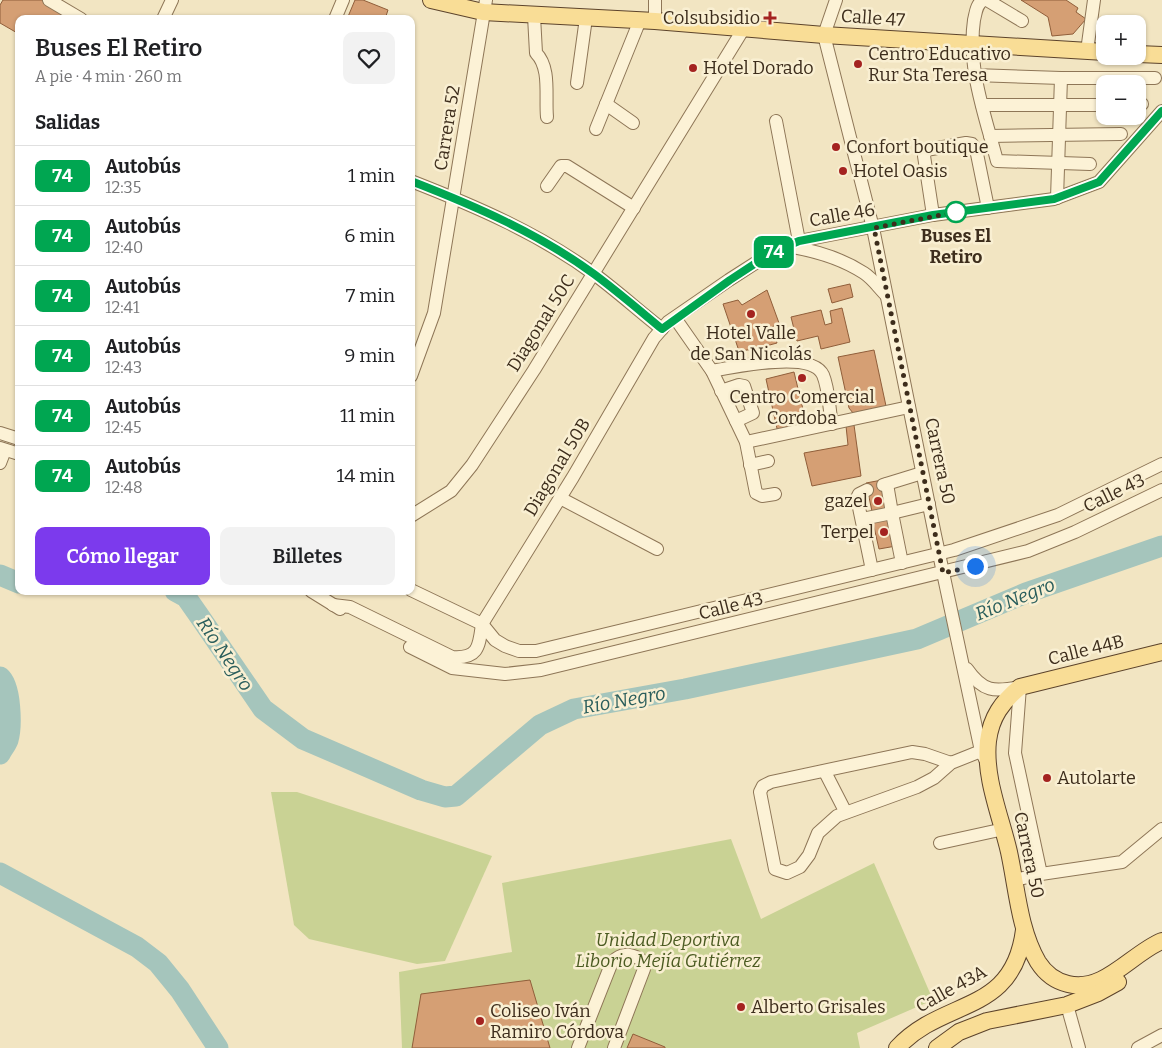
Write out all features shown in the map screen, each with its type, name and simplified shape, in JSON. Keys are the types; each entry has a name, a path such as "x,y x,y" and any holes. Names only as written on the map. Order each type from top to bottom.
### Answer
{"main road":[{"name":"Calle 47","path":"431,0 485,6 534,16 648,20 824,35 1096,52"},
{"path":"1146,54 1162,55"},
{"name":"Calle 44B","path":"984,758 995,715 1004,700 1020,687 1162,652"},
{"name":"Carrera 50","path":"984,758 1016,880 1024,930"},
{"path":"1024,930 1044,969 1057,980 1069,985 1095,982 1162,941"},
{"name":"Calle 43A","path":"897,1048 923,1027 981,998 1005,980 1018,961 1024,930"},
{"path":"937,1048 959,1032 987,1021 1067,1004 1098,993 1162,952"}],"street":[{"path":"49,0 74,15"},
{"path":"165,15 172,0"},
{"path":"337,15 343,0"},
{"path":"596,129 606,104 648,20 655,0"},
{"path":"824,35 836,0"},
{"path":"983,0 976,8 971,45 974,75 997,160 1090,164"},
{"path":"987,0 1022,21"},
{"path":"1087,51 1094,0"},
{"name":"Carrera 52","path":"415,365 434,313 485,6"},
{"path":"534,16 536,52 546,73 547,117"},
{"path":"577,83 586,18"},
{"name":"Diagonal 50C","path":"415,514 451,491 464,477 634,208 744,28"},
{"name":"Carrera 50","path":"824,35 874,228 922,473 984,758"},
{"path":"974,75 1061,78 1155,78"},
{"path":"1056,198 1061,78"},
{"path":"606,104 633,123"},
{"path":"982,105 1096,105"},
{"name":"Calle 46","path":"662,329 730,280 786,246 799,241 874,228 933,215 1056,198 1099,182 1162,111"},
{"path":"776,122 799,241"},
{"path":"990,136 1121,134"},
{"path":"933,215 924,156 926,150 966,143 972,144 976,149 988,208"},
{"path":"547,186 556,171 561,166 567,166 634,208"},
{"path":"415,183 490,213 531,235 593,273 662,329"},
{"path":"786,246 810,250 850,266 865,274 886,296"},
{"path":"675,318 712,371 746,442 756,493 762,496 775,494"},
{"name":"Diagonal 50B","path":"482,624 560,498 654,338 662,329"},
{"path":"712,371 772,361 814,366 823,374 832,424"},
{"path":"721,391 739,385 744,386 753,413 736,421"},
{"path":"746,442 909,407"},
{"path":"0,433 15,438"},
{"path":"0,463 2,449 15,453"},
{"path":"750,465 768,461"},
{"name":"Calle 43","path":"415,592 482,624 495,640 505,646 519,650 536,651 939,554 1014,532 1058,515 1162,464"},
{"path":"902,563 885,484 922,473"},
{"path":"867,490 859,494 857,498 872,570"},
{"name":"Calle 43","path":"317,595 388,636 452,668 504,674 541,670 1028,551 1075,532 1162,490"},
{"path":"560,498 657,549"},
{"path":"862,519 929,504"},
{"path":"333,605 350,607 452,658 472,656 477,649 482,624"},
{"name":"Calle 44B","path":"963,659 976,681 986,688 1000,691 1020,687"},
{"path":"1020,687 1015,753 1041,874"},
{"path":"951,762 934,778 918,787 844,811 818,833 809,855 800,867 787,873 775,869 760,792 763,786 770,782 826,772 912,752 951,762 984,758"},
{"path":"826,772 844,811"},
{"path":"940,844 1004,829"},
{"path":"1016,880 1041,874 1122,862 1162,829"},
{"path":"578,1048 612,962 621,954 627,954 640,959 644,969 614,1048"},
{"path":"1067,1004 1079,1048"},
{"path":"1138,1048 1162,1035"}],"green space":[{"path":"271,792 297,792 492,856 445,961 417,964 309,939 294,925"},
{"name":"Unidad Deportiva Liborio Mejía Gutiérrez","path":"731,839 761,919 874,863 933,1000 857,1033 860,1048 402,1048 399,972 512,952 502,883"}],"building":[{"path":"3,0 45,0 63,10 60,15 15,15 15,32 0,23 0,5"},
{"path":"355,0 363,0 388,10 386,15 349,15"},
{"path":"1021,0 1066,0 1078,8 1076,12 1086,19 1073,34 1052,36 1048,17"},
{"path":"850,284 853,297 832,303 828,289"},
{"name":"Hotel Valle de San Nicolás","path":"767,290 779,323 772,327 777,343 739,351 723,304 738,300 742,305"},
{"path":"842,308 850,342 821,349 818,336 797,341 791,317 821,310 825,325 832,323 830,311"},
{"path":"874,350 886,406 853,413 849,408 838,357"},
{"path":"794,372 807,426 778,433 766,379"},
{"path":"854,425 861,476 812,486 804,453 848,445 846,426"},
{"name":"gazel","path":"882,480 889,512 873,516 866,483"},
{"name":"Terpel","path":"889,514 896,546 879,549 872,518"},
{"name":"Coliseo Iván Ramiro Córdova","path":"530,980 550,1048 412,1048 421,994"},
{"path":"633,1034 665,1047 665,1048 627,1048"}],"waterway":[{"name":"Río Negro","path":"182,595 186,597 263,709 303,739 421,790 445,797 456,796 540,725 574,709 685,689 917,639 1026,593 1162,546"},
{"name":"Río Negro","path":"0,575 15,581"},
{"name":"Río Negro","path":"0,677 6,689 10,716 8,740 0,754"},
{"name":"Río Negro","path":"0,873 137,947 158,963 180,990 218,1048"}],"bus line":[{"name":"74","path":"415,183 490,213 547,244 593,273 662,329 668,322 771,253 799,241 874,228 933,215 1054,199 1099,182 1162,111"}],"place":[{"name":"Colsubsidio","path":"770,18"},
{"name":"Centro Educativo Rur Sta Teresa","path":"858,64"},
{"name":"Hotel Dorado","path":"693,68"},
{"name":"Confort boutique","path":"836,147"},
{"name":"Hotel Oasis","path":"843,171"},
{"name":"Buses El Retiro","path":"956,212"},
{"name":"Hotel Valle de San Nicolás","path":"751,314"},
{"name":"Centro Comercial Cordoba","path":"802,378"},
{"name":"gazel","path":"878,501"},
{"name":"Terpel","path":"884,532"},
{"name":"Autolarte","path":"1047,778"},
{"name":"Alberto Grisales","path":"741,1007"},
{"name":"Coliseo Iván Ramiro Córdova","path":"480,1021"}],"route":[{"path":"956,212 874,228 943,573 975,566"}]}
